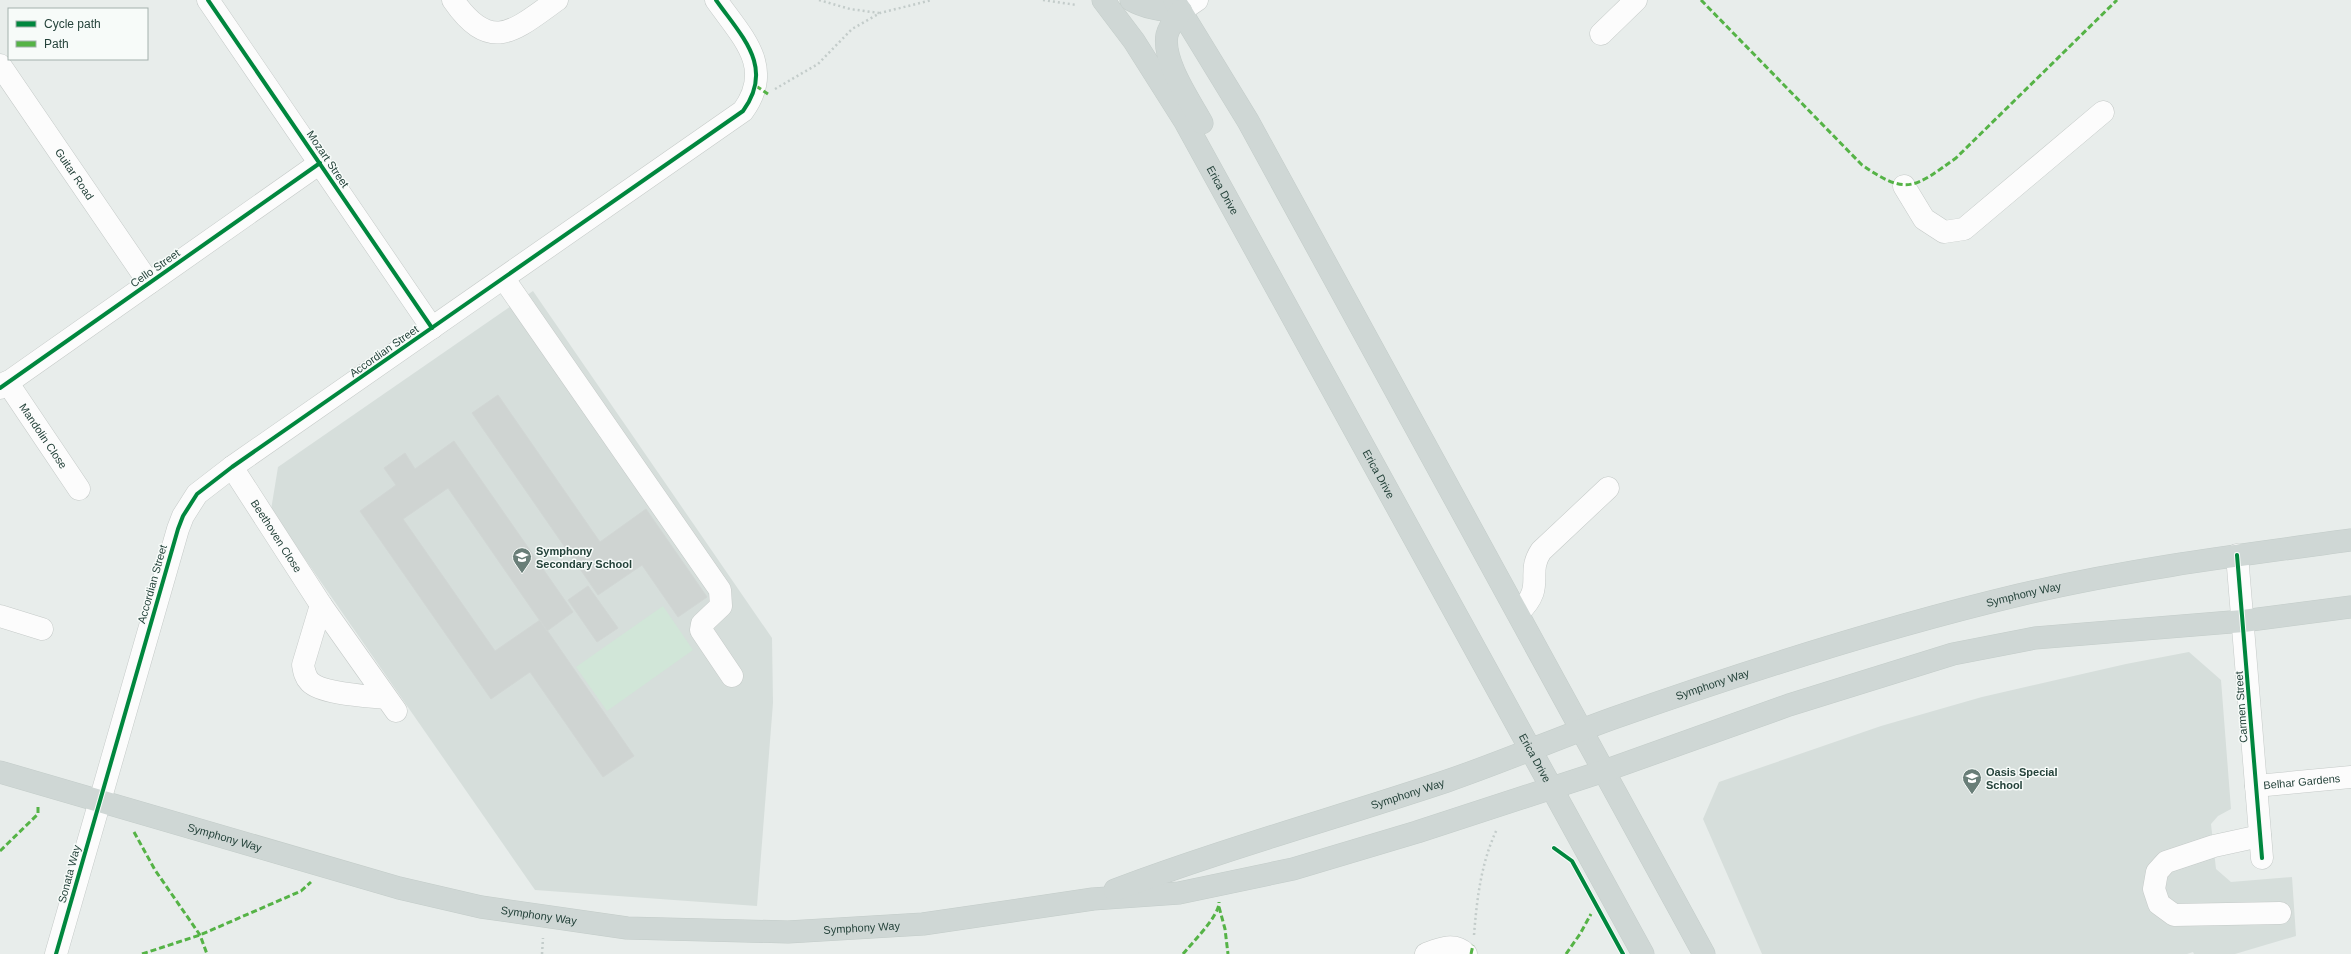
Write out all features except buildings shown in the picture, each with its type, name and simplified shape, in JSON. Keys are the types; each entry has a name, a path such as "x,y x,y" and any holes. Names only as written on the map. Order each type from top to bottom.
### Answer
{"main road":[{"name":"Erica Drive","path":"1103,0 1134,41 1184,120 1553,787 1643,954"},
{"path":"1131,0 1139,5 1161,11 1184,4"},
{"path":"1184,4 1167,34 1167,49 1171,62 1231,177 1274,284"},
{"path":"1184,4 1704,954"},
{"name":"Symphony Way","path":"1094,899 1170,870 1448,780 1582,730 1805,655 1953,612 2096,579 2237,555 2351,540"},
{"name":"Symphony Way","path":"0,772 400,888 481,907 628,928 788,932 923,924 1094,899 1179,893 1293,869 1409,834 1604,771 1789,705 1953,654 2035,638 2243,620 2351,607"}],"street":[{"name":"Mozart Street","path":"208,0 432,328"},
{"path":"453,0 474,23 487,31 501,33 514,30 557,0"},
{"name":"Accordian Street","path":"100,800 157,596 183,516 197,494 232,467 743,112 750,101 756,86 756,67 748,45 716,0"},
{"path":"1601,34 1636,0"},
{"name":"Guitar Road","path":"0,65 149,283"},
{"path":"1904,186 1924,219 1944,232 1964,229 2103,112"},
{"name":"Cello Street","path":"4,385 320,163"},
{"path":"504,279 718,586 722,599 721,606 702,624 701,630 732,676"},
{"name":"Mandolin Close","path":"4,385 79,490"},
{"name":"Beethoven Close","path":"232,467 320,605 391,705 329,689 309,682 304,674 303,665 320,605"},
{"path":"1518,613 1533,596 1536,558 1541,551 1608,488"},
{"name":"Carmen Street","path":"2237,555 2262,858"},
{"path":"0,616 42,629"},
{"name":"Belhar Gardens","path":"2256,786 2349,778"},
{"name":"Sonata Way","path":"56,954 100,800"},
{"path":"2260,836 2214,846 2166,862 2156,872 2154,889 2159,904 2174,916 2280,913"},
{"path":"1426,954 1442,948 1470,946"}],"path":[{"path":"820,0 850,9 880,13"},
{"path":"773,91 818,64 852,29 880,13 932,0"},
{"path":"1043,0 1077,5"},
{"path":"1470,946 1479,882 1487,852 1498,825"},
{"path":"542,954 543,938"}],"shaded area":[{"name":"Symphony Secondary School","path":"533,291 772,638 773,703 757,906 535,890 271,510 278,467"},
{"name":"Oasis Special School","path":"2189,652 2221,680 2231,809 2218,816 2211,824 2216,869 2231,882 2292,877 2296,936 2235,954 2194,954 2193,952 2187,954 1762,954 1703,819 1719,782 1881,726 1982,697 2126,664"}],"green space":[{"path":"663,606 693,650 607,711 576,667"}],"marked path":[{"path":"1701,0 1862,165 1877,175 1900,184 1920,182 1956,158 2117,0"},
{"path":"756,86 768,94"},
{"path":"0,851 38,814 38,804"},
{"path":"134,832 155,870 200,935 207,954"},
{"path":"142,954 200,935 301,891 311,882"},
{"path":"1183,954 1199,936 1215,914 1219,902"},
{"path":"1219,907 1225,929 1228,954"},
{"path":"1566,954 1580,934 1591,914"},
{"path":"1471,954 1473,945"}],"cycle path":[{"path":"208,0 432,328"},
{"path":"56,954 178,529 183,516 197,494 232,467 743,111 752,95 756,80 755,66 751,53 744,40 716,0"},
{"path":"0,388 320,163"},
{"path":"2237,555 2262,858"},
{"path":"1554,848 1572,861 1623,954"}],"place":[{"name":"Symphony Secondary School","path":"522,574"},
{"name":"Oasis Special School","path":"1972,795"}]}
